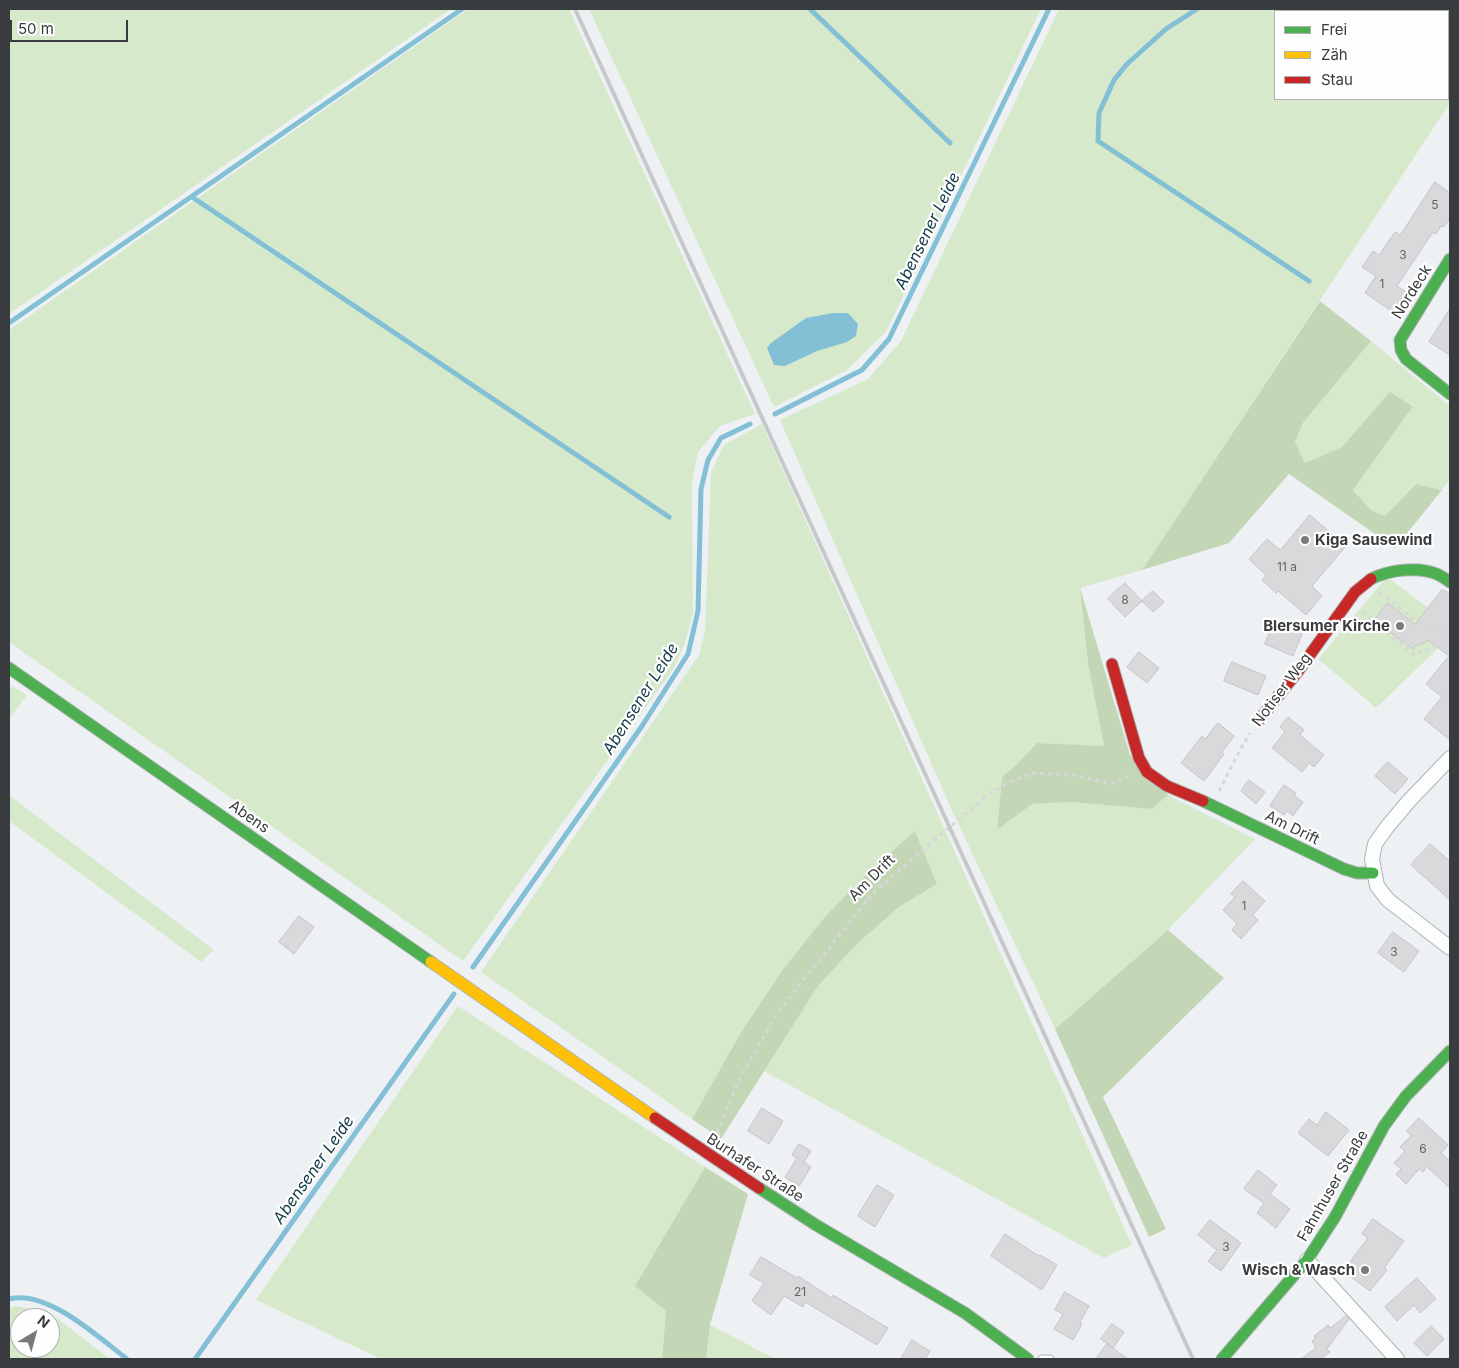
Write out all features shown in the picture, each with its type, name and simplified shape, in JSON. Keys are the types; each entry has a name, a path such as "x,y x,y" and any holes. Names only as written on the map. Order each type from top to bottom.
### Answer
{"main road":[{"name":"Nordeck","path":"1450,258 1400,340 1402,354 1406,359 1450,394"},
{"name":"Notiser Weg","path":"1259,720 1299,670 1355,592 1373,577 1392,572 1413,571 1437,574 1450,582"},
{"path":"1112,664 1139,758 1147,772"},
{"name":"Abens","path":"9,668 472,991"},
{"name":"Am Drift","path":"1147,772 1167,786 1184,792 1344,869 1357,873 1373,873"},
{"name":"Burhafer Straße","path":"472,991 714,1159 842,1241 965,1313 1028,1359"},
{"name":"Fahnhuser Straße","path":"1222,1359 1307,1260 1335,1217 1384,1126 1406,1096 1450,1052"}],"street":[{"path":"1450,758 1408,802 1375,844 1372,859 1376,886 1388,900 1450,948"},
{"path":"1307,1260 1397,1359"}],"lane":[{"path":"1042,1359 1050,1359"}],"path":[{"path":"1374,596 1378,592 1427,630 1442,625 1450,625"},
{"path":"1366,607 1361,612 1415,655 1438,646 1450,633"},
{"name":"Notiser Weg","path":"1212,806 1240,750 1259,720"},
{"name":"Am Drift","path":"713,1143 740,1078 777,1013 875,892 942,833 993,792 1009,782 1034,773 1074,775 1111,784 1128,776 1147,772"}],"green space":[{"path":"9,9 451,9 9,314"},
{"path":"468,9 569,9 755,414 720,426 698,452 692,484 693,614 685,643 674,668 463,961 9,642 9,330"},
{"path":"589,9 1041,9 886,332 847,370 774,407"},
{"path":"1059,9 1450,9 1450,103 1142,570 1080,588 1088,664 1104,747 1037,743 1002,777 997,830 1031,804 1071,802 1152,809 1168,795 1255,839 1168,930 1055,1029 954,815 780,420 868,379 901,341"},
{"path":"1320,301 1371,341 1303,423 1295,442 1305,463 1342,447 1390,392 1413,406 1353,490 1371,510 1385,516 1416,484 1442,490 1395,548 1289,474 1229,543 1142,570"},
{"path":"1371,341 1450,406 1450,479 1442,490 1416,484 1385,516 1371,510 1353,490 1413,405 1390,393 1342,447 1305,463 1295,442 1303,423"},
{"path":"762,424 1132,1245 1104,1258 764,1071 818,986 857,944 899,907 937,884 915,831 740,1034 692,1119 481,972 699,655 705,631 711,473 724,445"},
{"path":"1390,579 1450,624 1450,637 1376,708 1318,659 1384,580"},
{"path":"1080,588 1130,755 1168,795 1152,809 1071,802 1032,804 997,830 1002,777 1037,743 1104,746 1088,664"},
{"path":"12,686 27,695 9,719 9,690"},
{"path":"9,795 214,950 201,962 9,821"},
{"path":"915,831 937,884 899,907 857,944 818,986 721,1139 692,1119 740,1034 782,971 825,917 870,871"},
{"path":"1168,930 1224,978 1103,1097 1166,1229 1149,1237 1055,1029"},
{"path":"458,1006 705,1167 635,1286 666,1311 662,1359 381,1359 256,1300"},
{"path":"705,1167 748,1194 710,1325 706,1359 662,1359 666,1311 635,1286"},
{"path":"15,1306 26,1308 10,1308 10,1358 60,1358 60,1320 110,1359 9,1359 9,1308"},
{"path":"710,1325 776,1359 706,1359"}],"water":[{"path":"833,313 848,313 858,324 856,336 847,342 817,351 785,366 774,365 767,348 771,343 806,318"}],"building":[{"path":"1435,182 1450,193 1450,218 1444,227 1441,226 1436,234 1433,232 1397,286 1406,292 1393,312 1365,293 1376,276 1362,267 1373,251 1379,255 1395,232 1400,235"},
{"path":"1450,309 1450,355 1429,342"},
{"path":"1310,515 1346,546 1312,586 1322,596 1306,615 1262,580 1266,575 1249,559 1267,539 1280,550"},
{"path":"1125,583 1142,601 1125,617 1108,599"},
{"path":"1442,590 1450,593 1450,740 1424,719 1442,697 1426,684 1449,656 1428,640 1420,645 1416,645 1413,649 1374,620 1387,603 1415,624"},
{"path":"1153,591 1164,602 1153,612 1142,601"},
{"path":"1274,622 1302,634 1293,656 1265,644"},
{"path":"1139,652 1159,668 1147,683 1127,667"},
{"path":"1232,662 1266,676 1258,695 1224,681"},
{"path":"1288,717 1304,730 1300,735 1324,755 1314,767 1309,763 1302,772 1272,748 1285,732 1280,727"},
{"path":"1218,723 1234,736 1222,752 1224,754 1204,781 1181,763 1202,736 1205,739"},
{"path":"1388,762 1408,779 1395,794 1375,776"},
{"path":"1249,780 1265,792 1256,804 1241,791"},
{"path":"1284,785 1296,793 1294,796 1303,802 1293,816 1287,811 1284,815 1270,806"},
{"path":"1430,844 1450,861 1450,900 1411,865"},
{"path":"1243,881 1265,901 1253,915 1258,920 1241,939 1232,930 1237,924 1223,910 1235,897 1231,894"},
{"path":"299,916 314,927 294,954 279,942"},
{"path":"1393,932 1419,951 1404,972 1378,953"},
{"path":"762,1108 783,1121 769,1144 748,1131"},
{"path":"1326,1112 1349,1130 1328,1156 1298,1133 1309,1119 1317,1125"},
{"path":"1419,1118 1448,1145 1441,1153 1450,1161 1450,1188 1427,1167 1423,1172 1419,1169 1406,1184 1396,1174 1401,1169 1394,1163 1405,1151 1400,1147 1411,1136 1407,1131"},
{"path":"799,1144 811,1151 804,1162 811,1167 799,1186 785,1177 797,1158 792,1155"},
{"path":"1258,1170 1277,1185 1270,1194 1290,1209 1276,1228 1257,1213 1264,1203 1244,1189"},
{"path":"877,1185 894,1195 875,1227 858,1216"},
{"path":"1373,1219 1404,1241 1384,1268 1387,1270 1370,1291 1343,1271 1368,1238 1362,1234"},
{"path":"1210,1220 1241,1243 1221,1271 1208,1261 1217,1250 1198,1235"},
{"path":"1005,1234 1057,1265 1042,1290 991,1256"},
{"path":"761,1257 797,1278 798,1276 832,1298 833,1295 888,1328 877,1345 805,1302 803,1307 784,1296 771,1315 752,1301 764,1283 750,1275"},
{"path":"1417,1278 1436,1299 1420,1313 1414,1305 1397,1321 1385,1307"},
{"path":"1065,1292 1089,1306 1073,1340 1054,1329 1063,1314 1055,1310"},
{"path":"1346,1316 1349,1319 1327,1349 1330,1352 1321,1359 1301,1359 1316,1348 1312,1341 1316,1338 1314,1336 1328,1325 1330,1328"},
{"path":"1112,1324 1124,1332 1113,1348 1101,1339"},
{"path":"1431,1326 1444,1339 1427,1356 1414,1343"},
{"path":"912,1340 930,1351 925,1359 901,1359"},
{"path":"1107,1344 1128,1359 1096,1359"}],"waterway":[{"path":"9,323 462,9"},
{"path":"810,9 950,143"},
{"name":"Abensener Leide","path":"775,414 862,370 889,339 1049,9"},
{"path":"1197,9 1166,29 1127,64 1114,80 1099,113 1098,141 1309,281"},
{"path":"192,197 669,517"},
{"name":"Abensener Leide","path":"473,967 642,726 688,654 698,611 701,489 708,460 721,438 750,424"},
{"name":"Abensener Leide","path":"195,1359 454,994"},
{"path":"9,1299 24,1298 39,1301 55,1308 87,1328 127,1359"}],"railway":[{"path":"575,9 1193,1359"}],"traffic: fast":[{"path":"1450,259 1400,340 1401,350 1406,359 1450,394"},
{"path":"1371,579 1395,571 1421,570 1437,574 1450,582"},
{"path":"9,668 431,962"},
{"path":"1203,801 1344,869 1357,873 1373,873"},
{"path":"1222,1359 1307,1260 1335,1217 1384,1126 1406,1096 1450,1051"},
{"path":"759,1188 816,1225 965,1313 1028,1359"}],"traffic: slow":[{"path":"431,962 655,1118"}],"traffic: jam":[{"path":"1259,720 1299,670 1355,592 1371,579"},
{"path":"1112,664 1139,758 1147,772 1167,786 1203,801"},
{"path":"655,1118 759,1188"}],"place":[{"name":"Kiga Sausewind","path":"1305,540"},
{"name":"Blersumer Kirche","path":"1400,626"},
{"name":"Wisch & Wasch","path":"1365,1270"}]}
